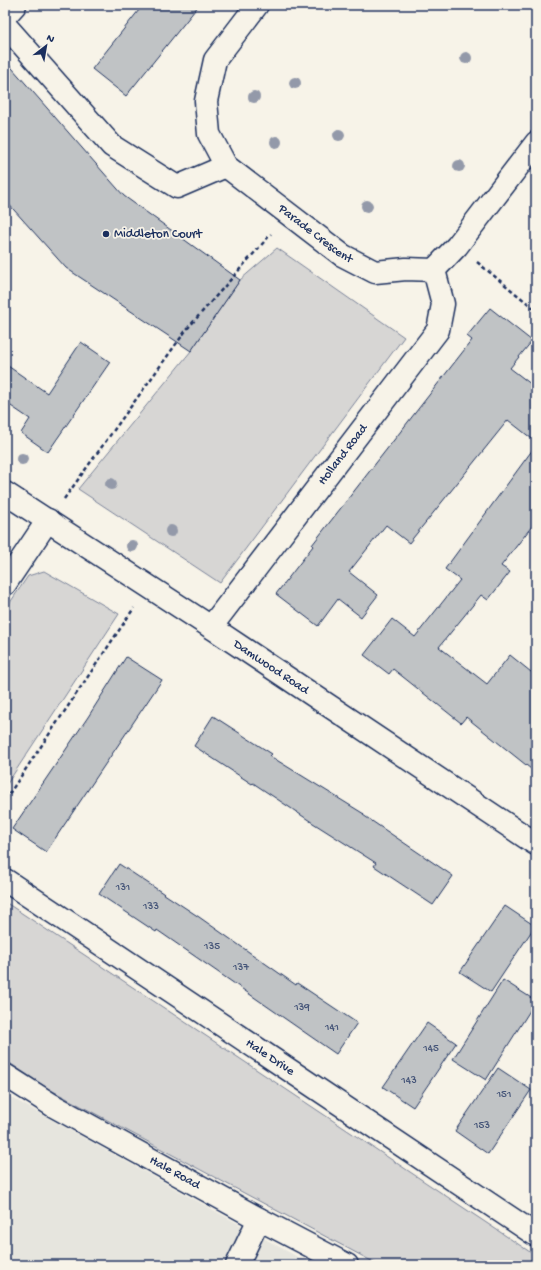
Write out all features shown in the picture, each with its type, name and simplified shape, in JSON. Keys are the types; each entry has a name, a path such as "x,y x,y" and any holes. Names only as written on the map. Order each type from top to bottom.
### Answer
{"street":[{"path":"5,16 15,5"},
{"name":"Parade Crescent","path":"257,5 215,60 206,101 209,134 226,166 342,255 375,272 406,269 434,270"},
{"path":"5,25 112,146 177,187 226,166"},
{"path":"434,270 457,246 536,143"},
{"name":"Holland Road","path":"211,627 438,330 443,304 434,270"},
{"name":"Damwood Road","path":"5,493 211,627 536,844"},
{"path":"5,584 48,520"},
{"name":"Hale Drive","path":"5,880 536,1235"},
{"name":"Hale Road","path":"5,1075 52,1105 346,1265"},
{"path":"237,1265 259,1219"}],"path":[{"path":"48,520 187,329 288,214"},
{"path":"457,246 536,310"},
{"path":"5,800 148,586"}],"shaded area":[{"path":"277,248 404,337 220,583 78,489 191,351 240,280"},
{"path":"44,571 119,614 5,787 5,610 28,576"},
{"path":"5,902 536,1256 536,1265 379,1265 49,1089 5,1060"},
{"path":"5,1094 312,1265 5,1265"}],"building":[{"path":"143,5 199,5 126,96 92,69"},
{"name":"Middleton Court","path":"5,60 124,196 240,280 191,351 66,268 5,200"},
{"path":"490,308 532,341 510,368 536,388 536,442 508,420 409,543 386,525 349,572 378,595 361,617 338,599 318,626 276,594 313,546 312,545 472,340 467,336"},
{"path":"81,342 110,362 48,452 21,433 30,419 5,402 5,364 47,393"},
{"path":"536,445 536,521 501,566 510,572 488,600 481,595 439,647 487,684 510,655 536,676 536,773 466,717 461,723 393,669 389,674 364,655 392,619 415,637 460,580 445,569"},
{"path":"126,657 162,680 46,852 12,829 88,717"},
{"path":"213,716 272,754 270,756 364,814 363,815 453,876 433,905 374,866 376,863 194,746"},
{"path":"119,864 199,917 296,985 297,983 357,1023 336,1054 157,930 156,932 99,894"},
{"path":"505,906 535,926 491,992 460,972"},
{"path":"503,980 536,1001 486,1080 453,1059"},
{"path":"427,1023 456,1043 413,1107 383,1087"},
{"path":"498,1068 531,1090 488,1154 455,1131"}],"place":[{"name":"Middleton Court","path":"106,234"}]}
